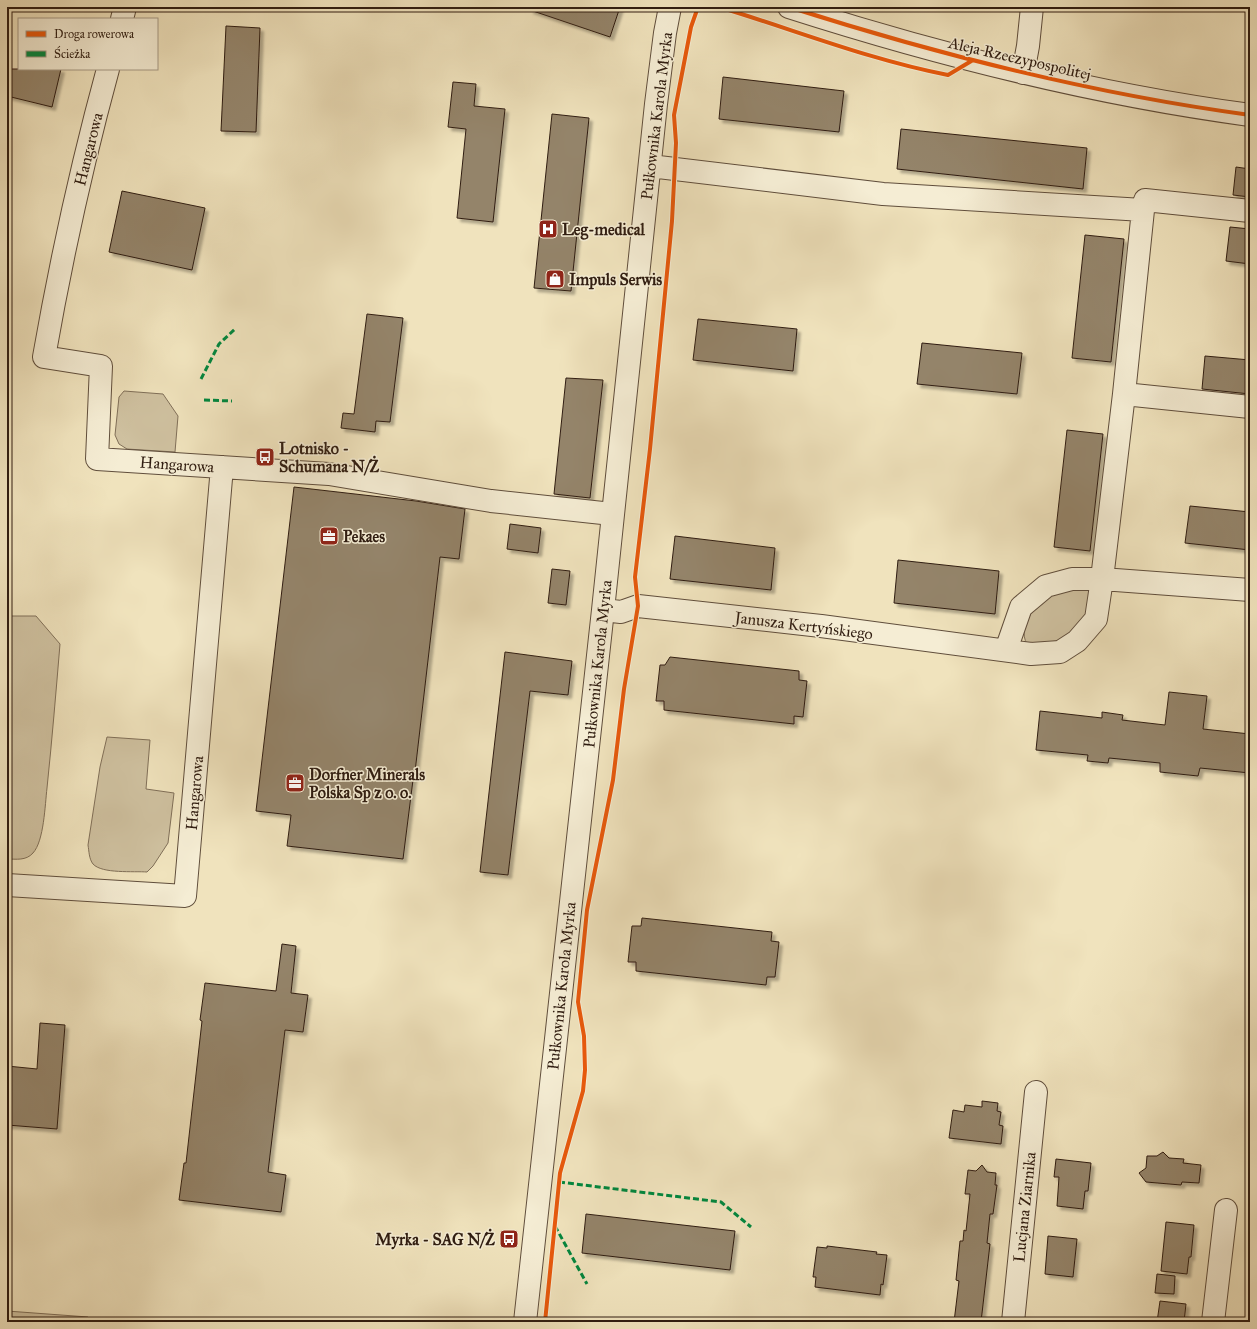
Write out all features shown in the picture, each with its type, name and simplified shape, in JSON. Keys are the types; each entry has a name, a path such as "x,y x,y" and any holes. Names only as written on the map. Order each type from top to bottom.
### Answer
{"street":[{"path":"122,18 125,7"},
{"name":"Pułkownika Karola Myrka","path":"525,1322 603,610 656,104 665,33 670,7"},
{"name":"Aleja Rzeczypospolitej","path":"789,7 958,57 1023,73 1211,110 1250,115"},
{"path":"1023,73 1028,49 1032,7"},
{"name":"Hangarowa","path":"7,885 185,896 222,467 97,459 101,366 44,357 52,312 87,150 108,70"},
{"path":"650,166 882,194 1143,210 1145,200 1250,211"},
{"name":"Janusza Kertyńskiego","path":"603,610 621,612 638,606 821,626 1031,654 1060,652 1077,641 1096,619 1124,394 1143,210"},
{"path":"1124,394 1250,407"},
{"path":"222,467 329,474 491,501 612,514"},
{"path":"1006,650 1021,607 1046,586 1072,579 1102,579 1250,590"},
{"name":"Lucjana Ziarnika","path":"1012,1322 1036,1092"},
{"path":"1213,1322 1226,1210"}],"shaded area":[{"path":"124,391 163,394 178,416 175,452 127,449 119,444 115,435 119,397"},
{"path":"1067,589 1092,589 1085,619 1075,631 1058,641 1027,644 1024,637 1024,629 1031,614 1042,600 1055,591"},
{"path":"7,616 36,616 60,644 42,832 37,847 33,853 30,856 17,859 7,859"},
{"path":"107,737 150,740 146,789 174,793 168,843 153,866 147,872 111,871 103,869 93,864 90,857 88,845 100,767"},
{"path":"7,1311 88,1317 88,1322 7,1322"}],"building":[{"path":"531,7 620,7 610,37 530,10"},
{"path":"226,26 260,28 256,132 221,131"},
{"path":"7,69 61,70 52,107 7,96"},
{"path":"723,77 844,91 839,132 719,119"},
{"path":"453,82 476,84 474,106 505,109 493,222 457,218 466,129 448,127"},
{"path":"552,114 589,118 571,291 534,288"},
{"path":"901,129 1087,148 1083,189 897,169"},
{"path":"1236,167 1250,169 1250,197 1233,195"},
{"path":"122,191 205,208 192,270 109,252"},
{"path":"1230,227 1250,229 1250,264 1226,261"},
{"path":"1085,235 1124,239 1111,362 1072,358"},
{"path":"367,314 403,318 390,422 376,421 375,432 341,428 343,413 354,414"},
{"path":"698,319 797,329 793,371 693,360"},
{"path":"922,343 1022,353 1017,394 917,384"},
{"path":"1205,356 1250,360 1250,394 1202,389"},
{"path":"566,378 603,380 590,498 554,494"},
{"path":"1067,430 1103,434 1090,551 1054,547"},
{"path":"294,487 416,501 465,509 459,559 440,557 415,772 403,859 287,846 291,815 256,811"},
{"path":"1190,506 1250,512 1250,550 1185,543"},
{"path":"510,524 541,528 538,553 507,549"},
{"path":"675,536 775,548 771,590 670,579"},
{"path":"898,560 999,571 995,614 894,603"},
{"path":"552,569 570,571 566,605 548,603"},
{"path":"505,652 572,661 568,695 530,691 508,875 480,872"},
{"path":"670,657 799,671 799,680 807,681 803,717 794,716 794,724 664,710 664,701 656,701 660,665 665,665"},
{"path":"1169,692 1207,696 1203,729 1250,734 1250,773 1200,768 1198,776 1160,772 1160,763 1109,758 1108,763 1087,761 1088,755 1036,750 1040,711 1102,718 1102,712 1123,715 1122,720 1165,725"},
{"path":"642,918 772,932 771,941 779,942 775,977 767,977 766,985 636,971 636,962 628,962 632,926 641,926"},
{"path":"282,944 296,946 291,993 308,995 303,1032 285,1030 268,1172 286,1175 281,1212 179,1200 184,1163 186,1163 205,983 276,991"},
{"path":"40,1023 65,1025 57,1129 7,1125 7,1066 37,1069"},
{"path":"982,1101 998,1103 997,1111 1001,1112 999,1125 1003,1126 1001,1144 949,1138 953,1110 964,1112 965,1105 982,1107"},
{"path":"1163,1152 1169,1158 1184,1159 1183,1163 1201,1165 1199,1183 1182,1182 1181,1185 1146,1182 1139,1173 1146,1168 1147,1156 1157,1156"},
{"path":"1056,1159 1091,1163 1088,1191 1085,1191 1083,1209 1057,1206 1059,1177 1054,1177"},
{"path":"982,1165 987,1172 996,1173 995,1185 997,1185 993,1214 990,1214 987,1243 990,1244 981,1322 954,1322 959,1281 956,1280 960,1241 963,1241 964,1230 966,1231 970,1194 965,1194 968,1170 976,1171"},
{"path":"586,1214 735,1231 730,1270 582,1253"},
{"path":"1166,1222 1194,1225 1191,1257 1189,1257 1187,1274 1161,1271"},
{"path":"1048,1236 1077,1239 1073,1277 1045,1274"},
{"path":"827,1246 877,1252 876,1254 887,1255 883,1285 881,1284 880,1295 815,1287 816,1277 813,1277 817,1247 827,1248"},
{"path":"1157,1274 1175,1276 1174,1294 1155,1293"},
{"path":"1160,1301 1186,1304 1184,1322 1157,1322"}],"marked path":[{"path":"201,379 219,344 235,329"},
{"path":"204,400 232,401"},
{"path":"559,1182 721,1202 751,1227"},
{"path":"555,1226 587,1284"}],"cycle path":[{"path":"545,1322 560,1173 583,1091 585,1070 584,1036 578,1002 587,910 613,780 624,689 638,606 635,577 650,449 672,221 676,143 674,115 691,27 698,7"},
{"path":"719,7 861,53 919,69 948,75 973,60"},
{"path":"789,7 845,25 959,57 1017,71 1133,96 1250,115"}],"place":[{"name":"Leg-medical","path":"548,229"},
{"name":"Impuls Serwis","path":"555,279"},
{"name":"Lotnisko - Schumana N/Ż","path":"265,457"},
{"name":"Pekaes","path":"329,536"},
{"name":"Dorfner Minerals Polska Sp z o. o.","path":"295,783"},
{"name":"Myrka - SAG N/Ż","path":"509,1239"}]}
